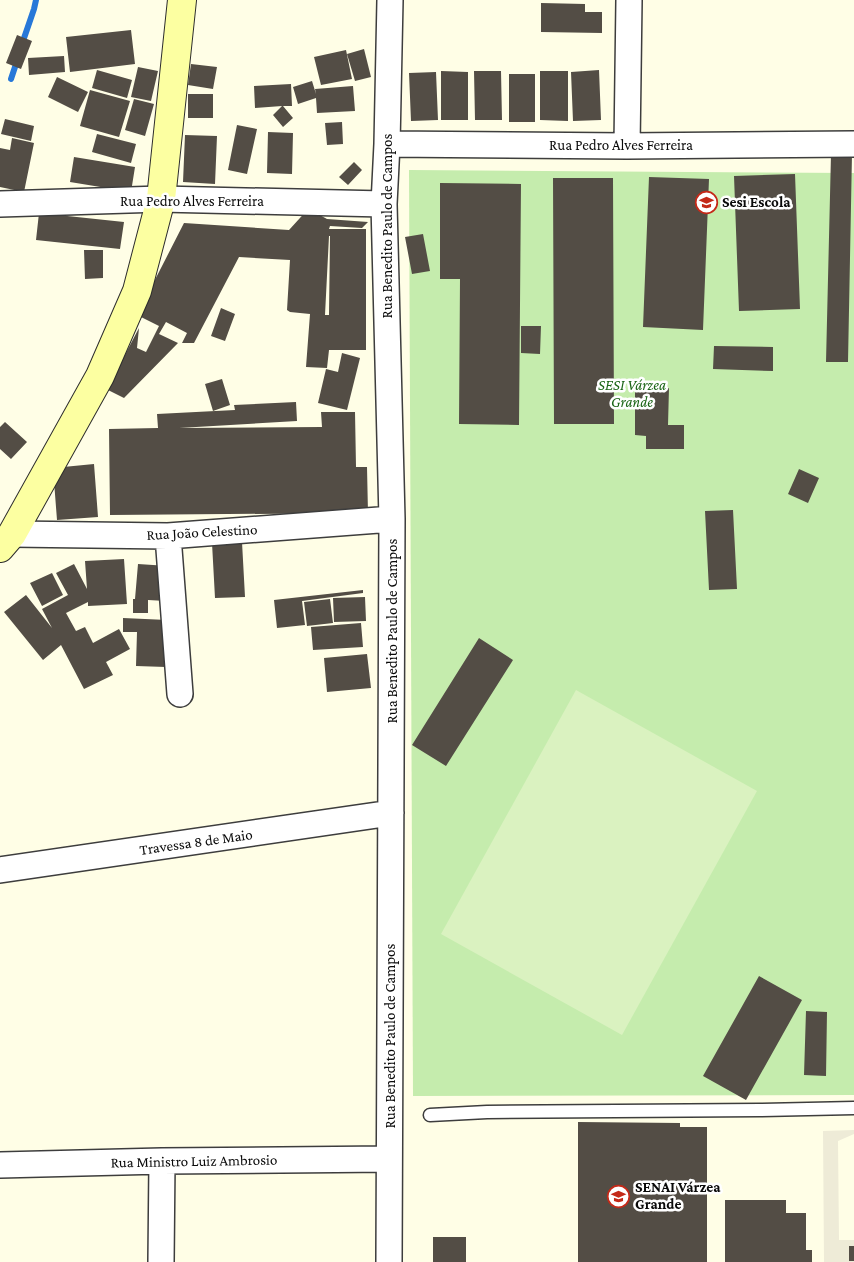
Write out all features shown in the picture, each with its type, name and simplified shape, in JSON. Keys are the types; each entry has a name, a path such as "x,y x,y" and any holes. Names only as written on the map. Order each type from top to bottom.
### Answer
{"street":[{"path":"6,541 100,376 137,291 161,198 182,0"},
{"name":"Rua Benedito Paulo de Campos","path":"389,1262 392,518 384,204 390,0"},
{"path":"627,146 629,0"},
{"name":"Rua Pedro Alves Ferreira","path":"387,144 627,146 854,144"},
{"name":"Rua Pedro Alves Ferreira","path":"0,204 161,198 384,204"},
{"name":"Rua João Celestino","path":"6,541 168,536 392,518"},
{"path":"168,536 180,694"},
{"name":"Travessa 8 de Maio","path":"0,870 391,814"},
{"name":"Rua Ministro Luiz Ambrosio","path":"0,1165 162,1161 389,1159"},
{"path":"160,1262 162,1161"}],"lane":[{"path":"430,1115 487,1112 854,1108"}],"green space":[{"name":"SESI Várzea Grande","path":"409,170 854,173 854,1095 413,1096"},
{"path":"576,690 757,791 622,1035 441,934"}],"shaded area":[{"path":"854,1130 854,1134 838,1141 839,1240 854,1240 854,1262 824,1262 823,1131"}],"building":[{"path":"541,3 585,4 585,12 602,12 602,33 541,32"},
{"path":"131,30 135,64 70,72 66,37"},
{"path":"17,35 32,41 21,69 6,63"},
{"path":"364,49 371,77 355,81 347,54"},
{"path":"346,50 352,79 321,85 314,57"},
{"path":"64,56 65,72 29,75 28,58"},
{"path":"191,64 217,67 213,89 188,85"},
{"path":"138,67 158,71 151,101 131,97"},
{"path":"97,70 132,80 127,98 92,88"},
{"path":"599,70 601,120 573,121 571,72"},
{"path":"441,71 468,72 468,120 441,120"},
{"path":"474,71 501,71 502,120 475,120"},
{"path":"540,71 568,71 568,121 540,120"},
{"path":"436,72 438,120 411,121 409,73"},
{"path":"509,74 535,74 535,122 509,122"},
{"path":"57,77 88,92 78,112 48,97"},
{"path":"312,81 316,94 315,89 353,86 355,111 317,113 316,98 298,104 293,87"},
{"path":"291,84 292,106 283,106 293,118 283,127 273,115 282,106 255,108 254,86"},
{"path":"90,90 130,101 119,137 80,126"},
{"path":"188,94 213,94 213,118 188,118"},
{"path":"134,99 154,104 145,136 125,130"},
{"path":"5,119 34,126 31,141 1,134"},
{"path":"342,122 343,144 327,145 325,123"},
{"path":"237,125 257,129 247,174 228,170"},
{"path":"268,132 293,133 292,174 267,173"},
{"path":"97,134 136,144 131,163 92,152"},
{"path":"185,135 217,136 215,184 183,182"},
{"path":"12,138 34,143 24,192 0,187 0,148 10,150"},
{"path":"831,154 852,154 848,362 826,362"},
{"path":"74,157 135,167 131,192 70,182"},
{"path":"354,162 362,170 348,185 339,177"},
{"path":"795,174 800,309 739,311 734,176"},
{"path":"649,177 709,179 703,330 643,327"},
{"path":"553,178 613,178 614,424 554,424"},
{"path":"440,183 521,184 519,425 459,424 460,279 440,279"},
{"path":"310,207 327,219 368,222 362,228 330,226 329,229 366,229 366,350 329,350 327,368 306,367 310,314 287,310 290,260 239,257 194,343 182,343 187,333 166,322 159,334 178,343 124,398 108,390 139,328 137,348 146,352 159,326 137,315 184,223 289,230","holes":["329,236 329,315 325,315"]},
{"path":"39,213 124,222 120,249 36,240"},
{"path":"423,234 430,271 412,274 405,237"},
{"path":"84,250 103,250 103,278 85,279"},
{"path":"221,308 235,314 225,341 211,336"},
{"path":"521,326 541,326 540,354 521,353"},
{"path":"714,346 773,347 773,371 713,369"},
{"path":"342,353 360,358 347,410 318,403 326,369 338,372"},
{"path":"222,379 230,405 213,411 205,384"},
{"path":"635,388 669,388 668,425 684,425 684,449 646,449 646,436 635,435"},
{"path":"296,402 297,421 179,428 322,427 321,412 355,412 356,467 367,467 368,513 110,515 109,429 158,428 157,414 235,410 234,405"},
{"path":"5,422 27,442 11,459 0,449 0,427"},
{"path":"94,464 98,517 57,520 53,468"},
{"path":"799,469 819,478 808,503 788,494"},
{"path":"733,510 737,589 709,590 705,511"},
{"path":"242,542 245,597 215,598 212,543"},
{"path":"124,559 127,604 88,606 88,602 66,613 76,631 85,627 93,643 119,629 130,649 106,662 113,675 84,689 61,645 43,660 4,612 26,595 52,628 42,609 68,595 56,573 74,564 87,589 85,561"},
{"path":"138,564 168,566 166,601 148,600 148,613 133,613"},
{"path":"52,573 63,595 42,606 30,583"},
{"path":"363,590 363,593 302,601 305,625 277,628 274,600"},
{"path":"365,597 366,621 334,622 333,598"},
{"path":"330,599 333,623 307,626 304,602"},
{"path":"123,618 167,620 166,667 136,666 137,632 123,632"},
{"path":"361,623 363,647 313,650 311,627"},
{"path":"479,638 513,660 446,766 412,745"},
{"path":"367,654 371,688 327,692 324,658"},
{"path":"759,976 802,1000 746,1100 703,1076"},
{"path":"806,1011 827,1012 826,1076 804,1075"},
{"path":"578,1122 680,1123 680,1127 707,1127 707,1262 578,1262"},
{"path":"725,1200 786,1200 786,1213 806,1213 806,1250 812,1250 812,1262 725,1262"},
{"path":"433,1237 466,1237 466,1262 433,1262"},
{"path":"849,1246 854,1246 854,1261 849,1261"}],"waterway":[{"path":"22,44 36,0"},
{"path":"11,79 18,58"}],"place":[{"name":"Sesi Escola","path":"706,202"},
{"name":"SENAI Várzea Grande","path":"619,1196"}]}
